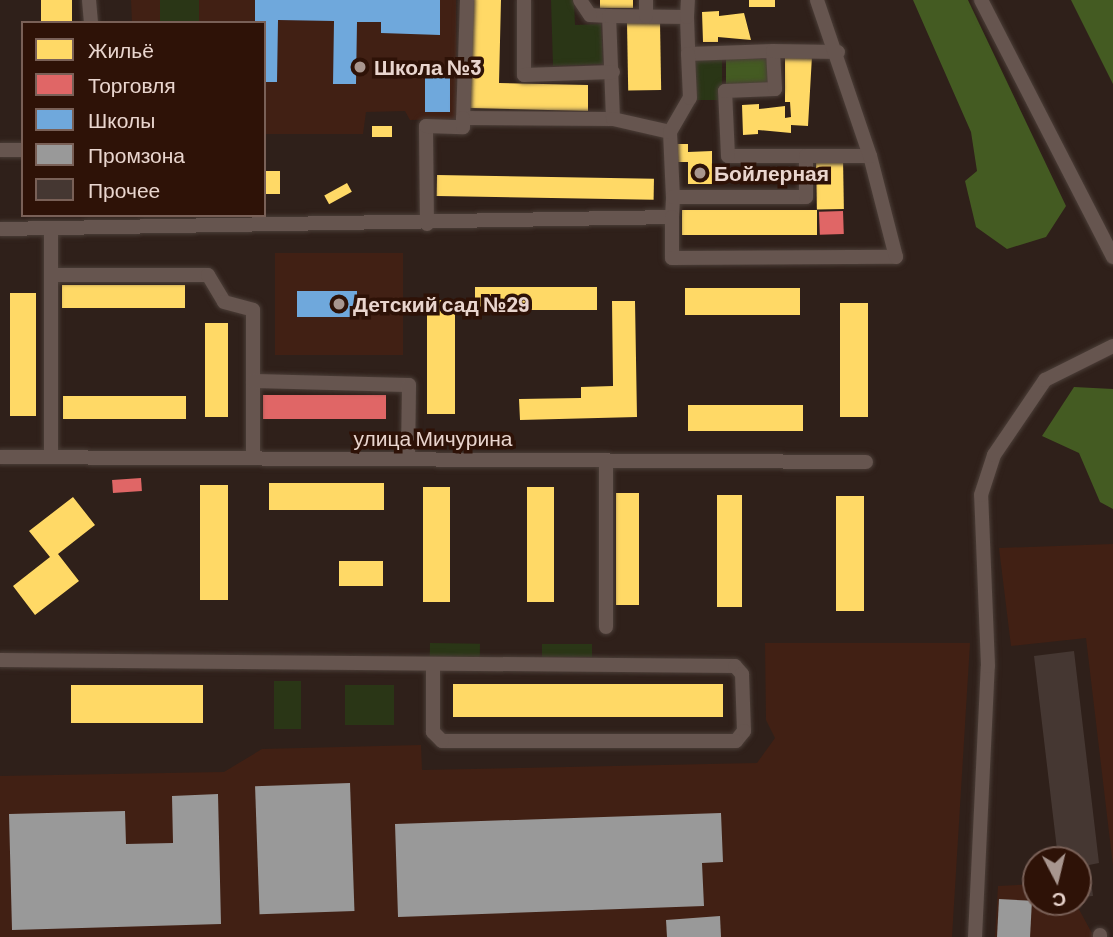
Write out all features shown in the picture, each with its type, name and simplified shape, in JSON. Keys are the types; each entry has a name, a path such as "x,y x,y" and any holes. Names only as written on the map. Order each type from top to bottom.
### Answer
{"street":[{"path":"89,0 91,21"},
{"path":"427,224 426,125 463,127 467,0"},
{"path":"523,0 524,75 613,72"},
{"path":"580,0 590,15 687,17"},
{"path":"646,0 646,16"},
{"path":"688,0 690,97 670,132 672,258 896,257 870,156 838,52 817,0"},
{"path":"981,0 1113,257"},
{"path":"610,16 613,119"},
{"path":"773,51 775,89 725,91 728,156 870,156"},
{"path":"688,54 838,52"},
{"path":"463,118 613,119 670,132"},
{"path":"0,150 21,150"},
{"path":"673,197 806,197 806,156"},
{"path":"0,229 427,224 672,217"},
{"path":"51,229 51,457"},
{"path":"51,275 208,275 224,302 253,310 253,458"},
{"path":"975,937 988,666 981,495 994,455 1045,380 1113,346"},
{"path":"253,382 409,385 408,459"},
{"name":"улица Мичурина","path":"0,457 866,463"},
{"path":"606,461 606,627"},
{"path":"0,660 735,666 742,674 744,731 736,741 442,741 433,732 433,665"}],"shaded area":[{"name":"Школа №3","path":"131,0 456,0 457,119 410,120 405,111 366,112 363,134 266,134 266,21 132,21"},
{"name":"Детский сад №29","path":"275,253 403,253 403,355 275,355"},
{"path":"1113,544 1113,866 1086,638 1011,646 999,548"},
{"path":"765,643 970,643 952,937 0,937 0,776 224,772 262,749 421,745 422,770 757,763 775,738 766,720"},
{"path":"1022,885 1022,916 1083,916 1094,937 995,937 998,886"}],"green space":[{"path":"160,0 199,0 199,21 160,21"},
{"path":"551,0 574,0 575,25 601,24 603,64 553,66"},
{"path":"913,0 968,0 1066,206 1046,237 1007,249 976,227 965,181 977,171 971,132"},
{"path":"1071,0 1113,0 1113,84"},
{"path":"693,58 722,58 722,100 693,100"},
{"path":"726,59 770,59 770,85 726,85"},
{"path":"1074,387 1113,389 1113,509 1100,502 1079,453 1042,436"},
{"path":"430,643 480,644 480,658 430,657"},
{"path":"542,644 592,644 592,657 542,657"},
{"path":"274,681 301,681 301,729 274,729"},
{"path":"345,685 394,685 394,725 345,725"}],"building: Жильё":[{"path":"41,0 72,0 72,21 41,21"},
{"path":"471,0 501,0 499,83 588,85 588,111 469,108"},
{"path":"600,0 633,0 633,8 600,8"},
{"path":"749,0 775,0 775,7 749,7"},
{"path":"719,11 719,16 744,13 751,40 718,37 718,42 703,42 702,12"},
{"path":"660,22 661,90 628,91 627,23"},
{"path":"785,55 812,56 808,126 791,125 791,133 758,130 758,134 743,135 742,105 759,104 759,109 785,106 785,118 791,117 790,102 785,102"},
{"path":"372,126 392,126 392,137 372,137"},
{"name":"Бойлерная","path":"676,144 688,144 688,152 712,151 712,184 688,184 688,162 676,162"},
{"path":"816,158 843,158 844,209 817,209"},
{"path":"266,171 280,171 280,194 266,194"},
{"path":"437,175 654,179 654,200 437,196"},
{"path":"347,183 352,192 329,204 324,196"},
{"path":"682,210 817,210 817,235 682,235"},
{"path":"62,285 185,285 185,308 62,308"},
{"path":"475,287 597,287 597,310 475,310"},
{"path":"685,288 800,288 800,315 685,315"},
{"path":"10,293 36,293 36,416 10,416"},
{"path":"427,300 455,300 455,414 427,414"},
{"path":"612,301 635,301 637,417 520,420 519,399 581,398 581,387 613,386"},
{"path":"840,303 868,303 868,417 840,417"},
{"path":"205,323 228,323 228,417 205,417"},
{"path":"63,396 186,396 186,419 63,419"},
{"path":"688,405 803,405 803,431 688,431"},
{"path":"269,483 384,483 384,510 269,510"},
{"path":"200,485 228,485 228,600 200,600"},
{"path":"423,487 450,487 450,602 423,602"},
{"path":"527,487 554,487 554,602 527,602"},
{"path":"616,493 639,493 639,605 616,605"},
{"path":"717,495 742,495 742,607 717,607"},
{"path":"836,496 864,496 864,611 836,611"},
{"path":"73,497 95,525 58,554 79,581 35,615 13,586 50,557 29,531"},
{"path":"339,561 383,561 383,586 339,586"},
{"path":"453,684 723,684 723,717 453,717"},
{"path":"71,685 203,685 203,723 71,723"}],"building: Торговля":[{"path":"843,211 844,234 820,235 819,212"},
{"path":"263,395 386,395 386,419 263,419"},
{"path":"141,478 142,491 113,493 112,480"}],"building: Школы":[{"path":"255,0 440,0 440,35 381,33 381,22 357,22 356,84 333,84 334,21 278,20 277,82 266,82 266,21 255,21"},
{"path":"425,77 450,77 450,112 425,112"},
{"path":"297,291 357,291 357,317 297,317"}],"building: Промзона":[{"path":"350,783 354,911 260,914 255,786"},
{"path":"218,794 221,924 12,930 9,814 125,811 126,844 173,843 172,796"},
{"path":"721,813 723,862 702,863 704,906 398,917 395,824"},
{"path":"999,899 1022,900 1022,916 1031,916 1030,937 997,937"},
{"path":"720,916 721,937 667,937 666,920"}],"building: Прочее":[{"path":"1074,651 1099,863 1092,864 1092,846 1057,846 1034,656"}],"place":[{"name":"Школа №3","path":"360,67"},
{"name":"Бойлерная","path":"700,173"},
{"name":"Детский сад №29","path":"339,304"}]}
